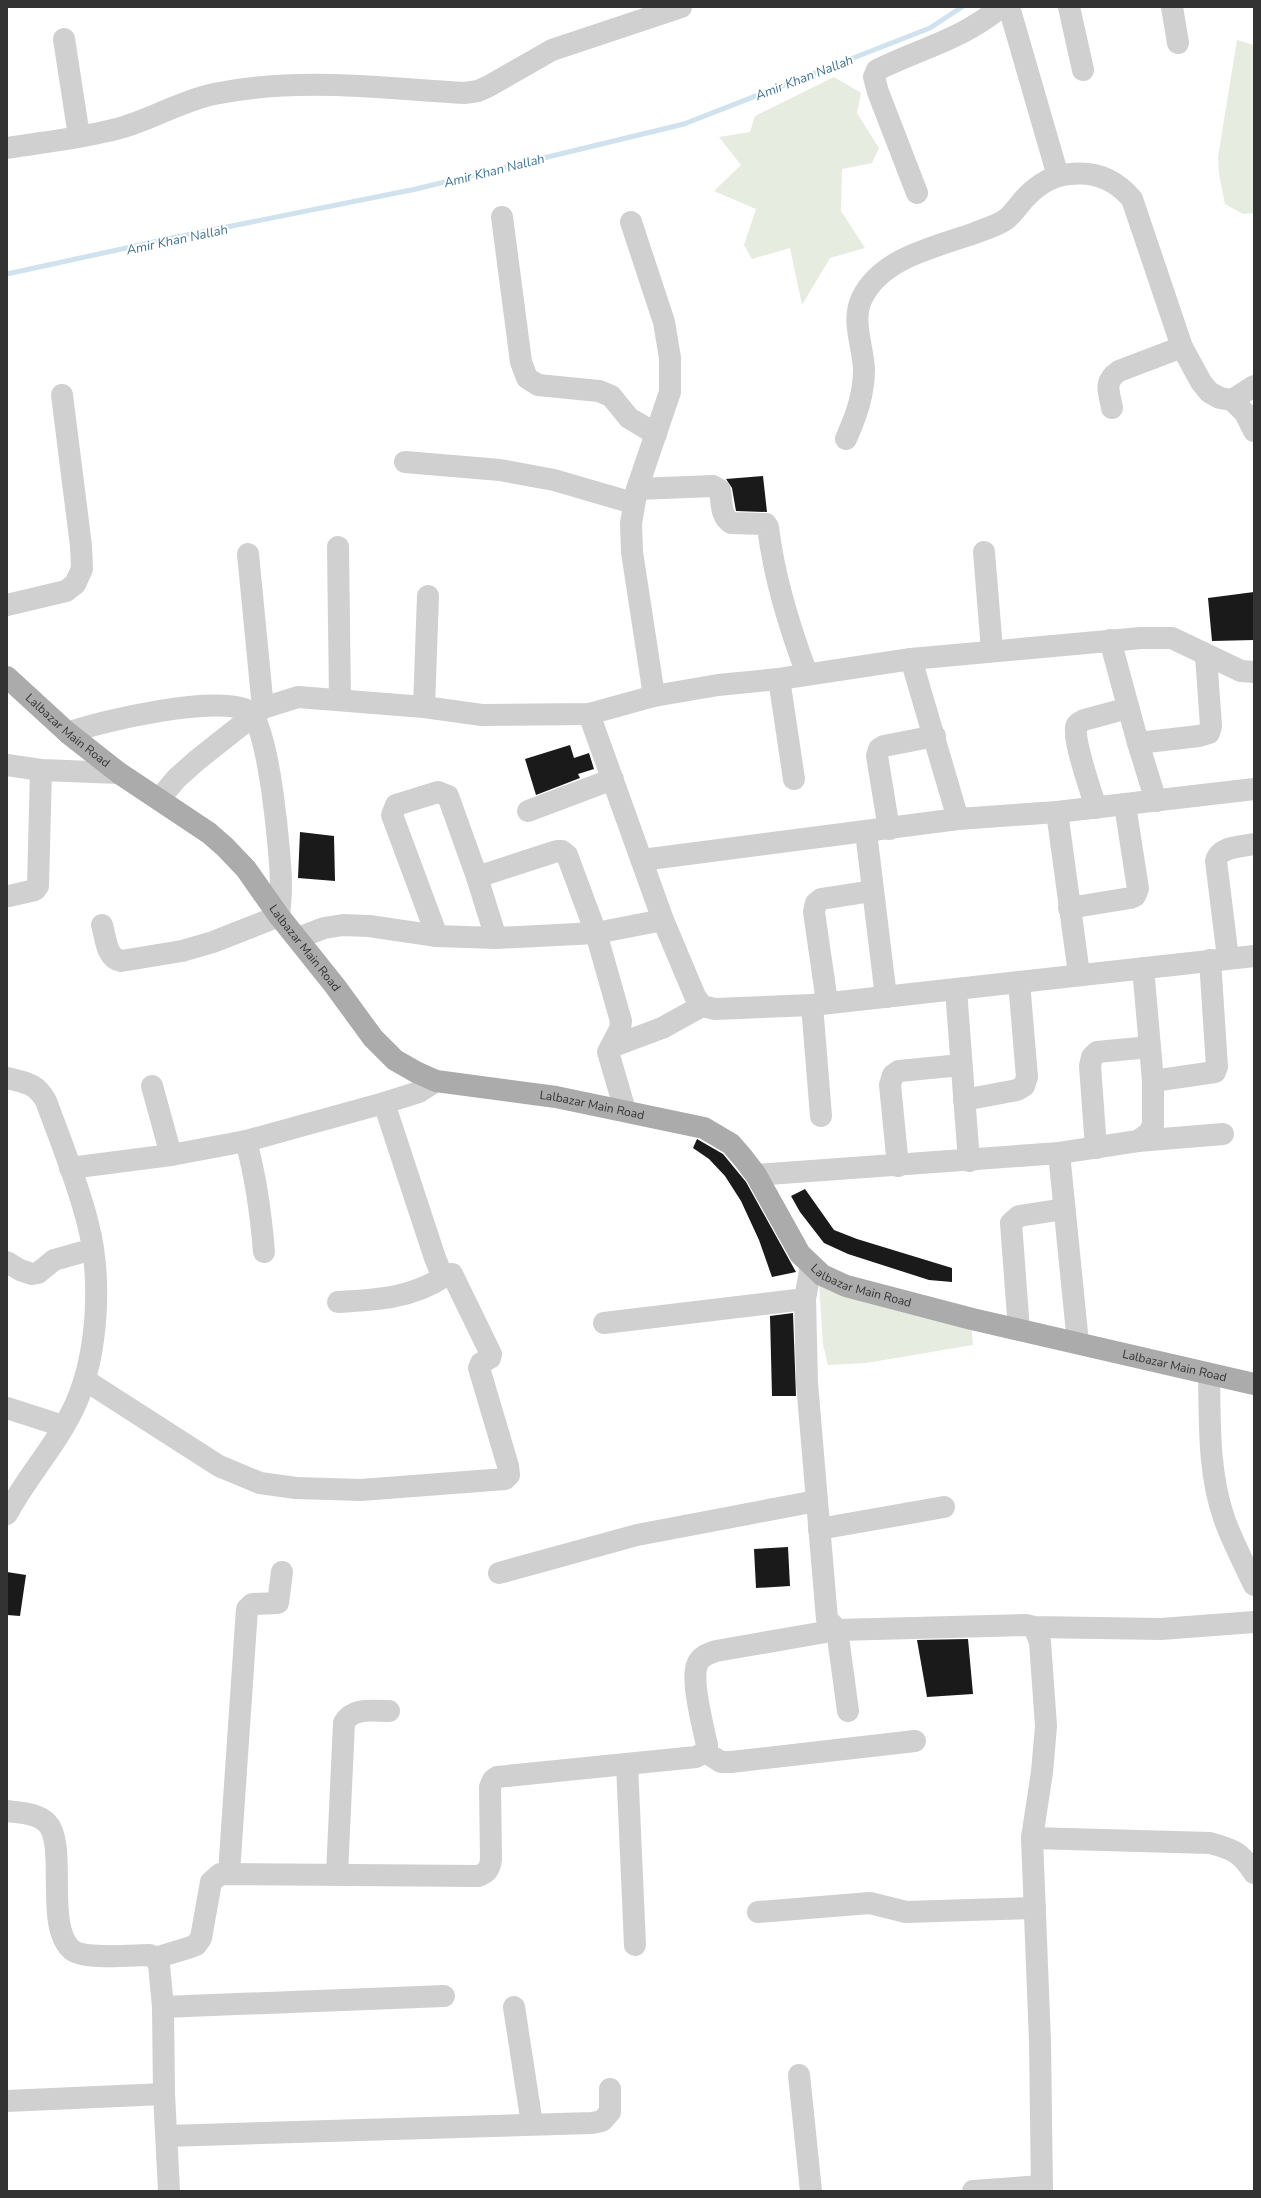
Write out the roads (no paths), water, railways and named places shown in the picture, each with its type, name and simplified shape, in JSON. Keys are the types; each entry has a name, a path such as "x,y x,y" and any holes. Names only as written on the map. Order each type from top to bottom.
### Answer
{"main road":[{"name":"Lalbazar Main Road","path":"7,677 68,734 119,773 159,799 225,847 246,869 279,916 298,938 373,1038 395,1060 436,1081 556,1097 625,1110 704,1128 731,1144 756,1175 800,1254 822,1276 846,1286 1019,1330 1254,1384"}],"street":[{"path":"7,148 121,128 190,100 250,88 287,84 339,84 464,93 478,91 552,50 680,7"},
{"path":"917,193 878,92 874,77 877,70 954,38 984,21 1001,7"},
{"path":"1009,7 1058,176"},
{"path":"1069,7 1083,70"},
{"path":"1172,7 1178,43"},
{"path":"64,39 79,136"},
{"path":"846,439 858,413 863,389 864,369 858,322 858,310 862,297 874,281 886,270 901,261 995,226 1006,220 1040,185 1058,176 1070,174 1096,175 1111,180 1124,189 1132,199 1182,347 1201,382 1209,392 1220,398 1232,400 1246,413 1254,431"},
{"path":"502,217 521,362 527,378 538,386 598,391 612,396 629,418 656,434"},
{"path":"631,222 664,322 670,358 670,392 635,496 632,552 654,696"},
{"path":"1112,408 1108,385 1112,376 1119,371 1182,347"},
{"path":"1232,400 1254,386"},
{"path":"7,606 66,591 75,584 82,569 81,546 62,395"},
{"path":"405,462 500,470 635,496 713,486 720,490 723,515 726,520 731,523 766,524 768,527 772,560 781,596 807,674"},
{"path":"338,547 340,700"},
{"path":"984,552 992,650"},
{"path":"102,924 110,956 121,962 182,951 212,942 279,916 281,885 273,802 259,712 248,554"},
{"path":"424,707 428,596"},
{"path":"159,799 176,778 259,712 298,697 424,707 482,715 589,714 654,696 718,685 779,679 911,659 992,650 1141,638 1172,638 1206,656 1241,671 1254,672"},
{"path":"1110,640 1128,708 1156,801"},
{"path":"1138,743 1199,736 1208,733 1211,726 1206,656"},
{"path":"911,659 935,736 958,819"},
{"path":"779,679 794,778"},
{"path":"68,734 114,720 190,707 238,708 259,712"},
{"path":"1096,808 1078,743 1076,728 1079,722 1084,720 1128,708"},
{"path":"589,714 664,920 695,996 702,1006"},
{"path":"889,829 877,756 879,749 884,746 935,736"},
{"path":"7,765 41,770 119,773"},
{"path":"9,896 35,890 38,886 41,770"},
{"path":"528,811 613,779"},
{"path":"642,860 958,819 1057,812 1254,789"},
{"path":"437,936 392,815 396,805 438,792 448,796 477,877 496,938"},
{"path":"1069,908 1135,896 1138,889 1125,805"},
{"path":"1057,812 1079,974"},
{"path":"866,832 886,997"},
{"path":"1153,1081 1215,1072 1217,1067 1219,959 1216,861 1217,856 1223,850 1254,844"},
{"path":"477,877 557,851 562,851 567,854 596,933 620,1021 620,1029 608,1052 609,1060 625,1110"},
{"path":"821,1116 820,1003 814,912 816,903 821,899 872,891"},
{"path":"298,938 324,928 343,925 369,926 437,936 496,938 596,933 664,920"},
{"path":"611,1047 662,1028 702,1006 722,1009 820,1003 956,990 1079,974 1254,956"},
{"path":"1138,1141 1149,1133 1153,1125 1153,1081 1143,968"},
{"path":"964,1100 1017,1090 1024,1086 1027,1077 1019,982"},
{"path":"956,990 968,1160"},
{"path":"1096,1148 1090,1066 1092,1056 1097,1052 1150,1047"},
{"path":"898,1166 890,1085 893,1075 899,1072 961,1065"},
{"path":"7,1078 29,1083 40,1089 46,1101 70,1168 88,1225 93,1249 96,1292 94,1331 85,1380 75,1405 7,1514"},
{"path":"70,1168 171,1155 246,1141 419,1092 436,1081"},
{"path":"152,1086 171,1155"},
{"path":"384,1103 435,1258 442,1276 445,1276"},
{"path":"756,1175 898,1166 1059,1153 1138,1141 1223,1134"},
{"path":"246,1141 254,1169 260,1202 264,1252"},
{"path":"1059,1153 1078,1343"},
{"path":"1019,1330 1011,1223 1019,1216 1064,1209"},
{"path":"7,1262 20,1270 32,1274 38,1273 54,1260 93,1249"},
{"path":"811,1266 804,1298 807,1383 816,1501 827,1619 837,1630 848,1711"},
{"path":"85,1380 220,1466 260,1483 296,1488 361,1490 505,1479 509,1475 508,1466 479,1368 480,1363 490,1358 491,1354 452,1274 401,1296 384,1299 338,1302"},
{"path":"604,1323 804,1298"},
{"path":"1209,1374 1211,1440 1215,1480 1224,1517 1254,1585"},
{"path":"7,1408 63,1426"},
{"path":"499,1573 637,1535 816,1501"},
{"path":"819,1529 944,1507"},
{"path":"229,1873 247,1609 252,1604 278,1603 282,1572"},
{"path":"156,1958 196,1945 201,1938 211,1882 220,1874 478,1876 485,1874 490,1868 491,1859 490,1787 493,1780 497,1777 696,1757 705,1752 707,1745 697,1696 696,1673 697,1666 701,1658 716,1651 837,1630 1027,1625 1034,1627 1161,1629 1254,1622"},
{"path":"973,2191 1042,2188 1040,2042 1032,1838 1042,1772 1046,1726 1040,1642 1034,1627"},
{"path":"337,1874 344,1723 348,1716 356,1712 389,1711"},
{"path":"705,1752 721,1762 731,1762 915,1741"},
{"path":"627,1764 635,1945"},
{"path":"7,1812 37,1816 48,1824 51,1829 57,1862 57,1897 62,1932 72,1950 81,1954 94,1955 150,1955 156,1958 159,1965 163,2007 164,2094 169,2191"},
{"path":"1032,1838 1210,1843 1232,1849 1242,1856 1254,1873"},
{"path":"758,1912 870,1903 906,1912 1035,1908"},
{"path":"163,2007 444,1996"},
{"path":"514,2007 532,2124"},
{"path":"799,2075 811,2191"},
{"path":"167,2136 592,2123 602,2121 610,2112 610,2089"},
{"path":"7,2101 164,2094"}],"waterway":[{"name":"Amir Khan Nallah","path":"7,274 172,238 416,189 684,124 930,28 962,7"}]}
